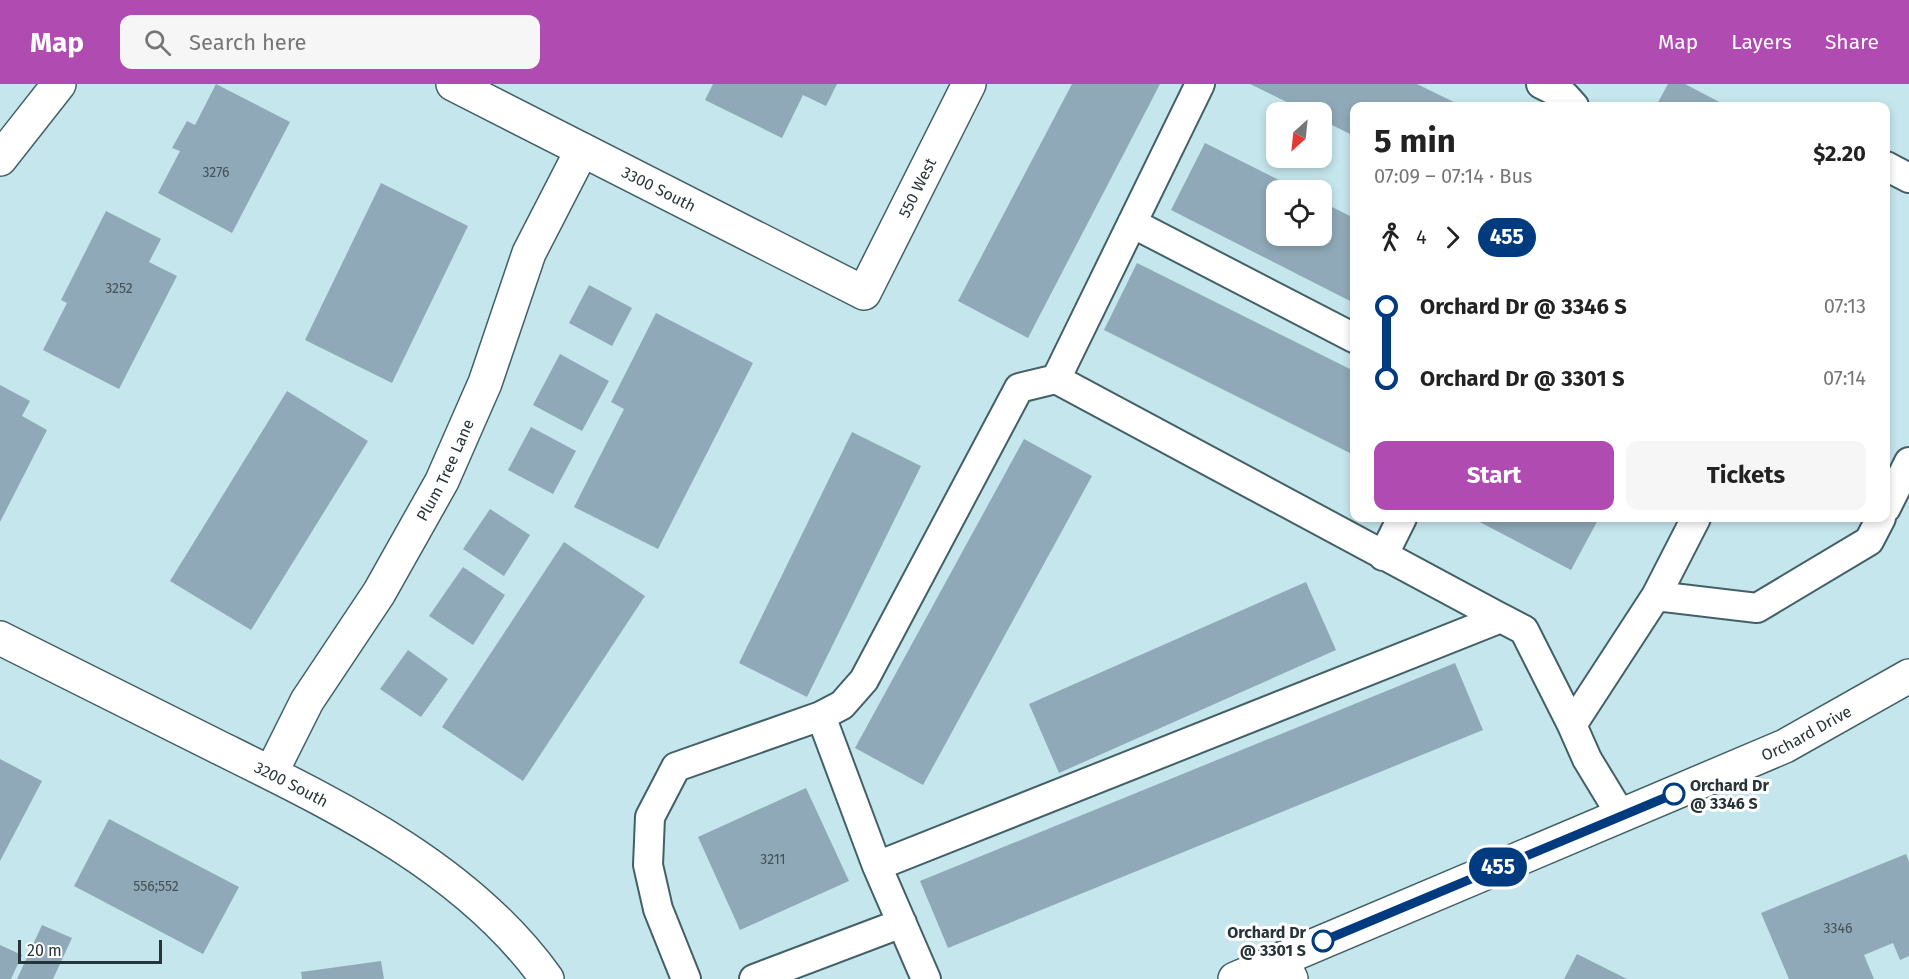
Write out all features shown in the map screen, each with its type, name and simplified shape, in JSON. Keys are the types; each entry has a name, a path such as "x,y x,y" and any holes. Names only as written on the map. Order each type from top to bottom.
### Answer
{"street":[{"path":"0,159 59,84"},
{"name":"3300 South","path":"453,84 864,293"},
{"name":"550 West","path":"864,293 969,84"},
{"name":"Plum Tree Lane","path":"271,773 307,701 379,593 442,481 485,383 529,253 582,150"},
{"name":"3200 South","path":"0,638 271,773 385,836 466,893 519,944 547,979"},
{"name":"Orchard Drive","path":"1235,979 1286,969 1621,815 1785,746 1909,676"}],"lane":[{"path":"1056,379 1200,84"},
{"path":"1541,84 1565,96 1570,102"},
{"path":"1890,168 1909,178"},
{"path":"1132,223 1350,336"},
{"path":"686,979 658,909 648,865 651,817 676,767 821,716 842,705 864,680 1019,388 1056,379 1524,630 1587,759 1621,815"},
{"path":"1890,500 1909,462"},
{"path":"1383,556 1400,522"},
{"path":"1572,725 1656,596 1694,522"},
{"path":"1656,596 1756,608 1869,541 1879,522"},
{"path":"877,866 1501,618"},
{"path":"821,716 877,866 926,979"},
{"path":"754,979 902,923"}],"building":[{"path":"216,84 290,122 232,233 158,193 180,151 172,148 187,121 195,125"},
{"path":"713,84 837,84 826,106 803,95 782,138 705,100"},
{"path":"1072,84 1160,84 1028,338 958,301"},
{"path":"1250,84 1417,84 1454,102 1350,102 1350,134 1332,125 1332,102 1287,102"},
{"path":"1668,84 1685,84 1719,102 1658,102"},
{"path":"1205,143 1279,180 1266,180 1266,246 1332,246 1332,207 1350,216 1350,301 1171,210"},
{"path":"381,183 468,226 392,383 305,340"},
{"path":"106,211 161,239 149,262 177,276 119,389 43,350 67,303 61,300"},
{"path":"1137,263 1350,369 1350,453 1104,330"},
{"path":"589,285 632,308 612,346 569,323"},
{"path":"656,313 753,363 658,549 574,507 624,409 611,402"},
{"path":"560,354 609,381 582,431 533,405"},
{"path":"0,385 30,401 22,416 47,430 0,522"},
{"path":"287,391 368,441 251,630 170,581"},
{"path":"531,427 576,451 553,494 508,470"},
{"path":"852,432 921,466 807,697 739,663"},
{"path":"1024,439 1092,476 923,785 855,748"},
{"path":"490,509 530,535 504,576 463,549"},
{"path":"1480,522 1597,522 1571,570"},
{"path":"564,542 645,596 523,781 442,727"},
{"path":"463,567 505,595 473,645 429,616"},
{"path":"1306,582 1336,650 1059,773 1029,704"},
{"path":"408,650 448,679 421,717 380,689"},
{"path":"1455,663 1483,730 948,948 920,881"},
{"path":"0,759 42,781 0,861"},
{"path":"806,788 849,881 740,930 698,837"},
{"path":"109,819 239,887 203,954 74,886"},
{"path":"1906,854 1909,862 1909,956 1900,960 1893,943 1864,955 1874,979 1789,979 1761,913"},
{"path":"42,925 72,938 53,979 17,979"},
{"path":"0,945 22,955 11,979 0,979"},
{"path":"1577,954 1627,979 1564,979"},
{"path":"381,961 384,979 302,979 301,972"}],"bus line":[{"name":"455","path":"1323,941 1674,794"}],"place":[{"name":"Orchard Dr @ 3346 S","path":"1674,794"},
{"name":"Orchard Dr @ 3301 S","path":"1323,941"}]}
